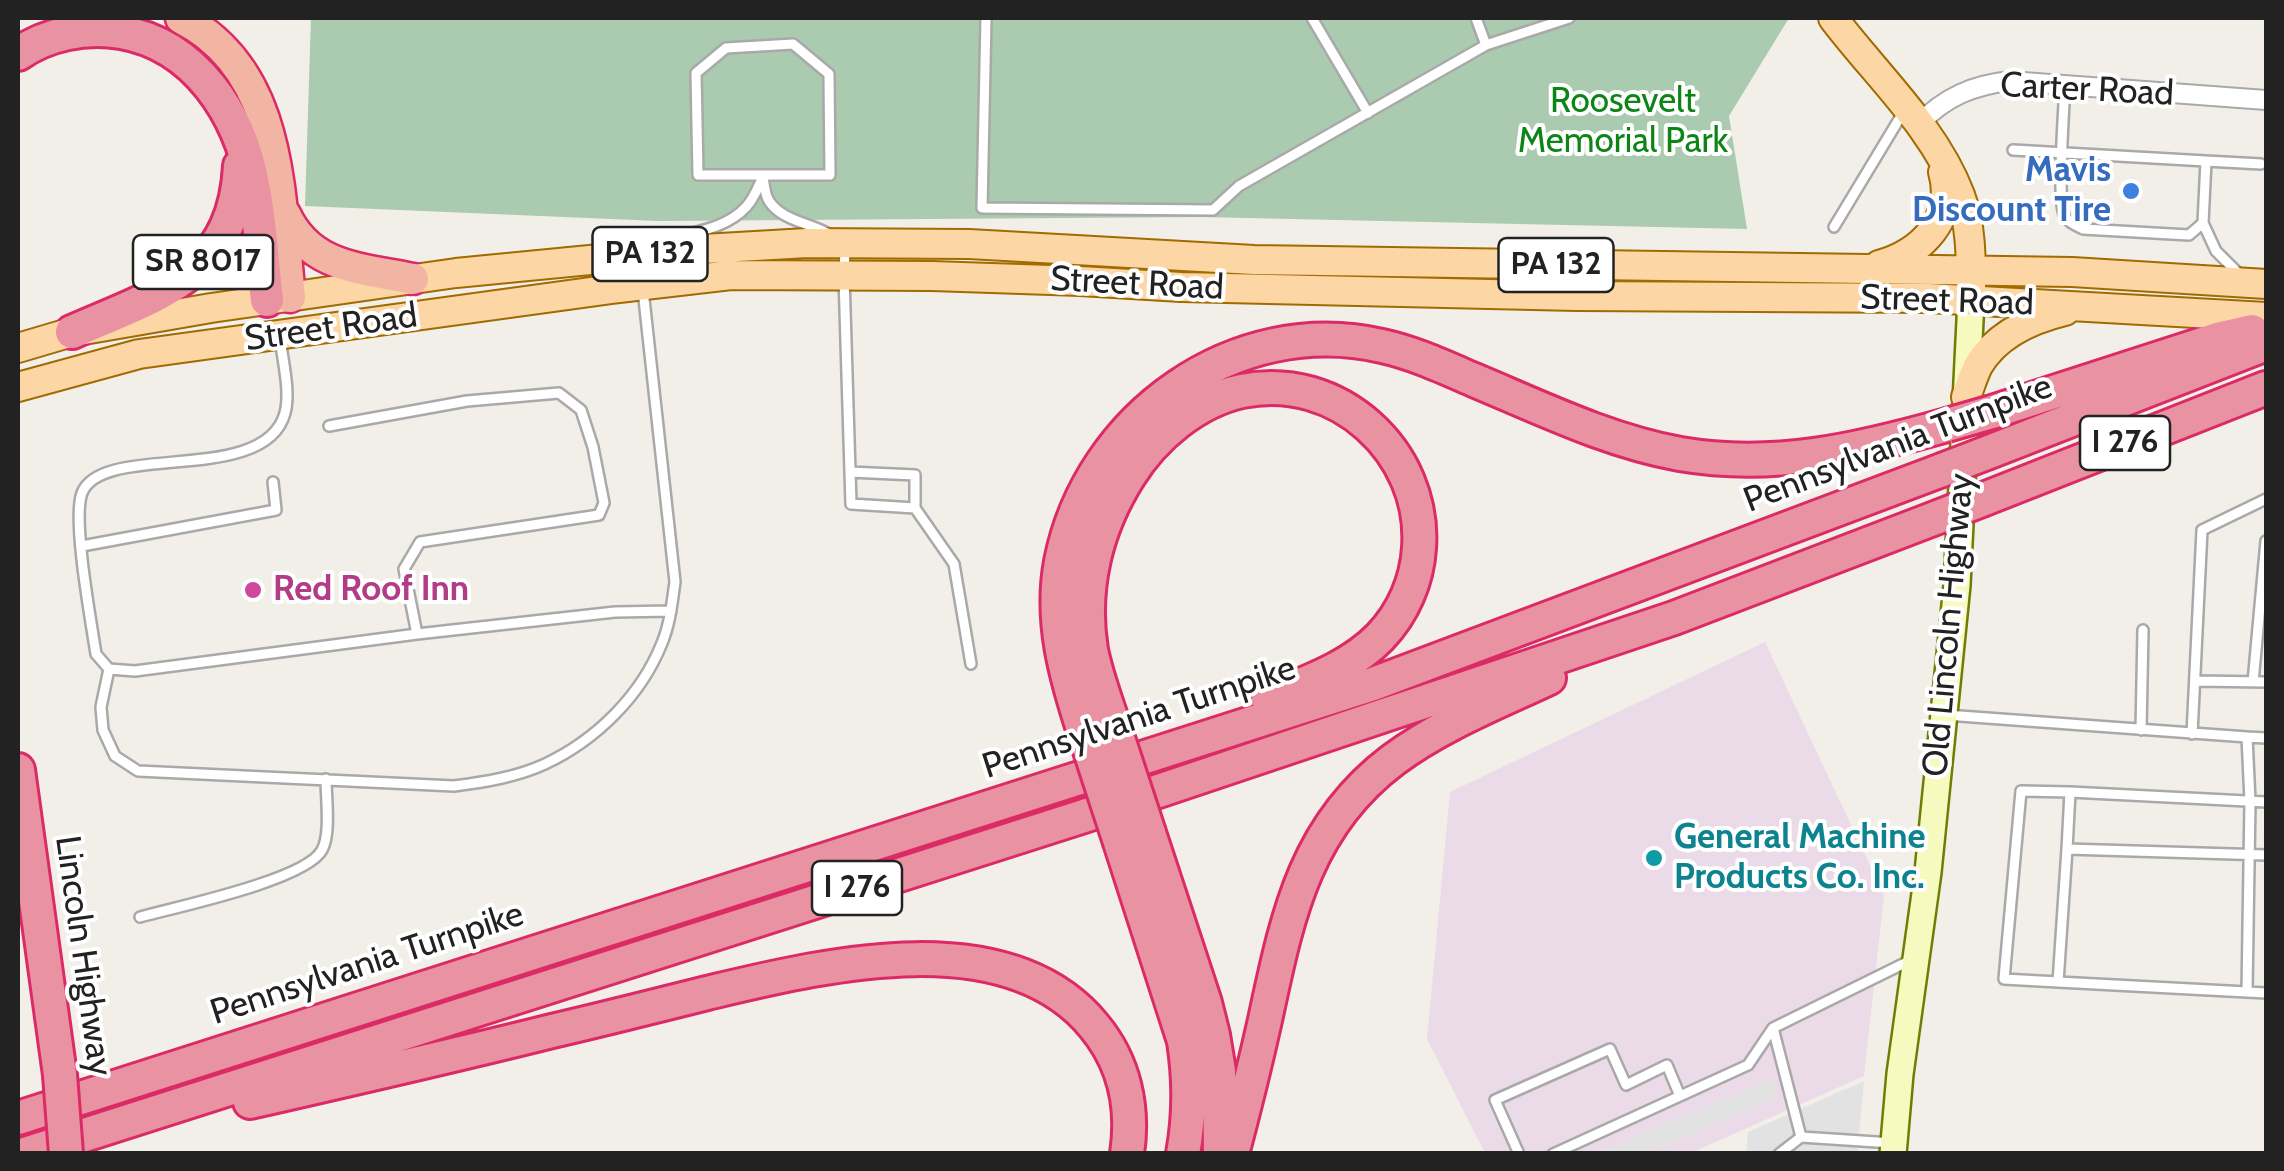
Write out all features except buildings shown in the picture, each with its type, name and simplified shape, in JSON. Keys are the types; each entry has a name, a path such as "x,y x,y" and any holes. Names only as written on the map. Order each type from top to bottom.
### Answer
{"highway":[{"path":"180,18 224,49 251,86 269,132 280,202 279,298"},
{"name":"SR 8017","path":"18,54 62,34 86,30 132,34 175,52 193,65 221,100 232,122 240,164 239,186 226,228 214,248 166,290 72,332"},
{"path":"232,122 254,186 279,298"},
{"path":"280,202 293,230 315,253 344,265 413,280"},
{"path":"1220,1154 1220,1087 1205,1003 1135,837 1098,728 1069,686 1059,626 1061,564 1079,504 1110,450 1132,424 1180,383 1235,356 1291,342 1354,342 1431,362 1611,436 1680,454 1752,460 1824,456 1891,441 1948,426 1979,404 2221,338 2262,340"},
{"name":"Pennsylvania Turnpike","path":"18,1118 1374,684 1989,452 2262,340"},
{"name":"Pennsylvania Turnpike","path":"58,1151 1084,816 1674,618 2266,388"},
{"path":"1089,776 1337,668 1368,648 1392,623 1410,592 1415,574 1419,515 1400,461 1362,419 1331,401 1295,390 1242,391 1192,412 1153,445 1134,468 1106,516 1091,569 1089,624 1098,678 1098,728"},
{"path":"1232,1154 1286,924 1304,871 1334,821 1372,778 1415,745 1674,618"},
{"name":"Lincoln Highway","path":"18,770 58,1058 58,1151"},
{"path":"1135,837 1184,1042 1189,1102 1183,1154"},
{"path":"58,1151 772,978 860,962 933,959 968,963 1027,978 1069,1000 1086,1016 1110,1049 1124,1084 1130,1120 1127,1154"}],"main road":[{"name":"Old Lincoln Highway","path":"1833,18 1938,152 1961,197 1968,231 1979,404 1894,1148"},
{"path":"1869,268 1914,249 1939,220 1947,187 1938,152"},
{"name":"Street Road","path":"18,348 72,332 413,280 704,249 845,242 968,244 1254,260 1971,269 2258,283"},
{"name":"Street Road","path":"18,388 140,354 730,275 950,276 1201,288 1971,300 2266,317"},
{"path":"279,298 279,335"},
{"path":"1979,404 1978,366 1993,348 2040,318 2100,307"}],"street":[{"name":"Carter Road","path":"1912,116 1968,88 2010,81 2266,100"}],"lane":[{"path":"986,18 982,208 1213,210 1239,186 1486,45 1570,18"},
{"path":"1312,18 1368,112"},
{"path":"1476,18 1486,45"},
{"path":"793,44 829,74 830,176 763,177 698,175 696,73 726,48 793,44"},
{"path":"2065,85 2061,209 2068,221 2082,228 2189,234 2203,224"},
{"path":"1834,227 1912,116"},
{"path":"2013,150 2261,164"},
{"path":"2206,161 2203,224 2216,251 2258,283"},
{"path":"763,177 768,200 786,216 845,242 851,504 915,508"},
{"path":"644,255 668,239 734,218 750,204 763,177"},
{"path":"109,669 102,707 103,730 114,756 138,771 454,786 494,780 544,765 588,738 629,700 646,676 662,643 671,611 674,582 642,285"},
{"path":"279,335 287,397 285,414 267,440 238,453 110,471 86,485 78,510 82,546 96,654 109,669 136,672 417,634 615,612 671,611"},
{"path":"329,426 467,401 559,393 580,410 594,447 604,502 598,515 420,542 404,569 417,634"},
{"path":"850,472 915,474 915,508 954,564 971,664"},
{"path":"82,546 276,510 273,482"},
{"path":"2192,734 2202,530 2266,499"},
{"path":"2253,682 2266,541"},
{"path":"2140,730 2143,630"},
{"path":"2195,680 2266,682"},
{"path":"1944,715 2266,738"},
{"path":"2247,736 2248,992"},
{"path":"140,917 276,878 310,863 322,850 326,835 326,779"},
{"path":"2266,802 2020,791 2004,979 2266,993"},
{"path":"2058,982 2070,792"},
{"path":"2067,848 2266,855"},
{"path":"1554,1154 1748,1065 1772,1028 1916,958"},
{"path":"1772,1028 1801,1137"},
{"path":"1519,1154 1494,1100 1610,1049 1626,1084 1667,1065 1680,1096"},
{"path":"1779,1154 1801,1137 1894,1148"},
{"path":"1829,1154 1830,1139"}],"shaded area":[{"path":"1765,642 1884,895 1864,1076 1691,1153 1485,1153 1427,1039 1450,792"},
{"path":"1772,1078 1779,1096 1647,1153 1598,1153"},
{"path":"1864,1081 1857,1153 1746,1154 1748,1132"}],"green space":[{"name":"Roosevelt Memorial Park","path":"311,18 1789,18 1729,116 1747,229 1201,217 658,221 305,206"}],"place":[{"name":"Mavis Discount Tire","path":"2131,191"},
{"name":"Red Roof Inn","path":"253,590"},
{"name":"General Machine Products Co. Inc.","path":"1654,858"}]}
